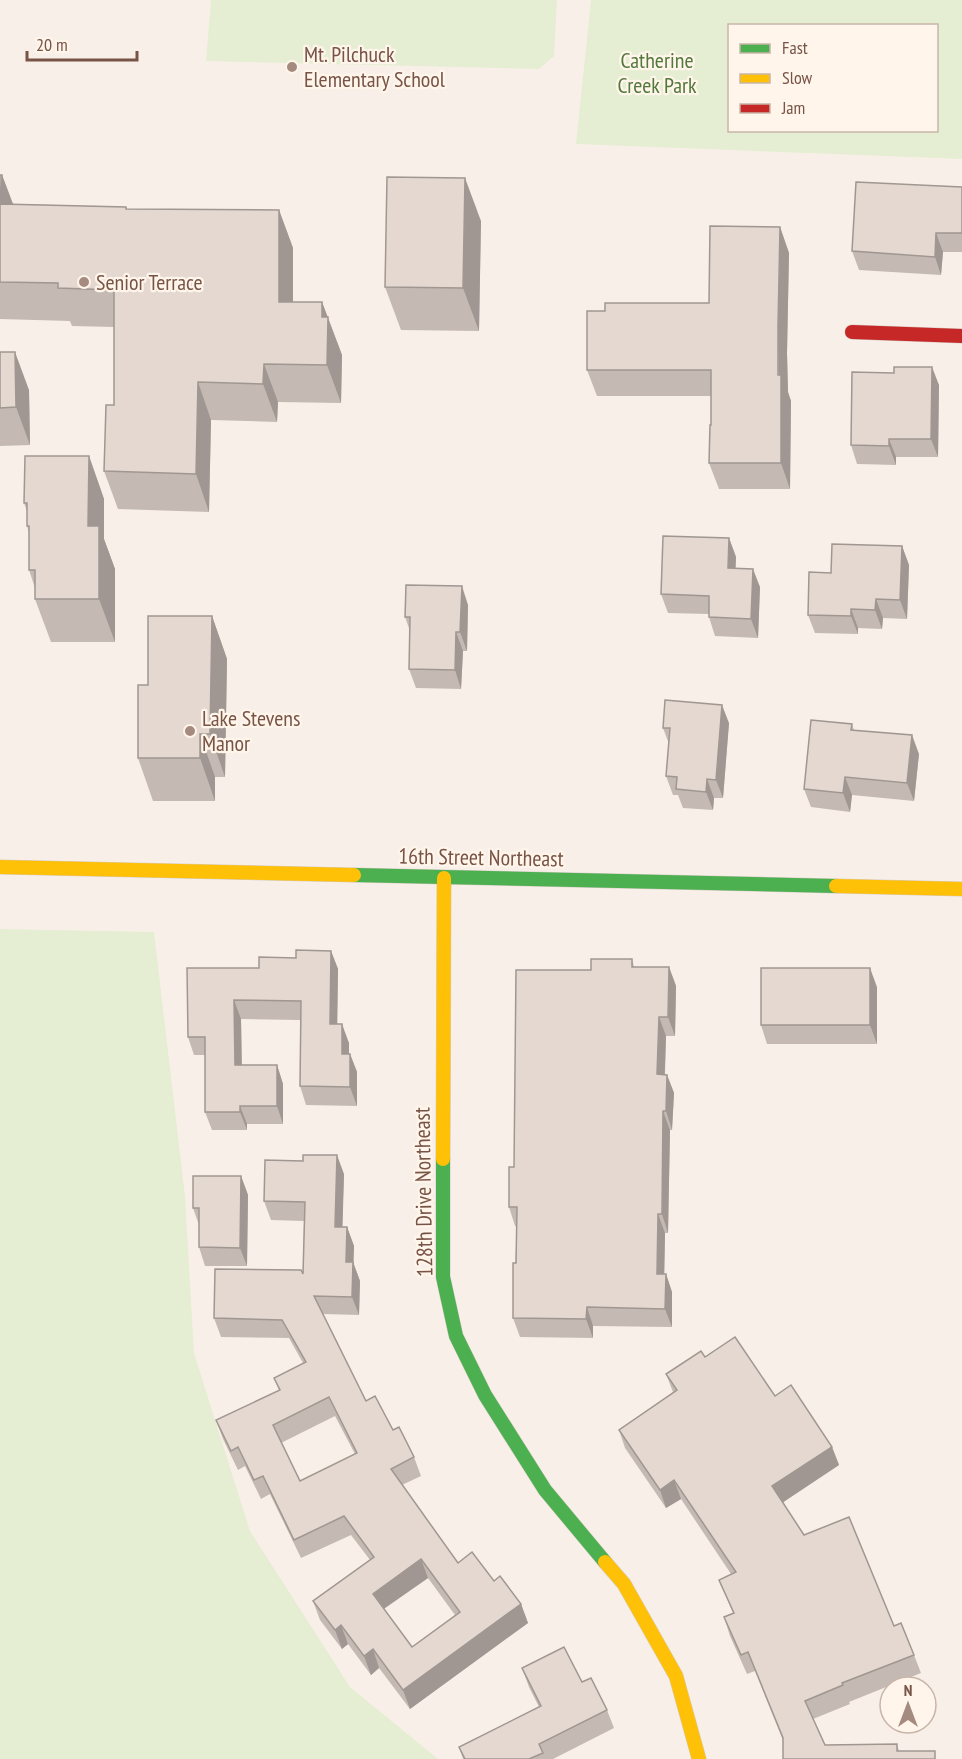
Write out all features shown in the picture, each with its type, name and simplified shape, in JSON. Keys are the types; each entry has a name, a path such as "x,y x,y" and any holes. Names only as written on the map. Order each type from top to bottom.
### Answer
{"street":[{"path":"852,332 962,336"},
{"name":"16th Street Northeast","path":"0,867 962,889"},
{"name":"128th Drive Northeast","path":"444,878 443,1277 456,1336 485,1395 545,1490 624,1584 676,1676 699,1759"}],"green space":[{"path":"211,0 557,0 554,56 539,69 206,61"},
{"name":"Catherine Creek Park","path":"591,0 962,0 962,159 576,144"},
{"path":"0,929 154,932 185,1196 194,1353 250,1531 350,1687 438,1759 0,1759"}],"building":[{"path":"0,175 2,175 1,204 126,207 126,209 279,210 279,302 322,302 322,317 328,317 327,365 264,364 263,384 198,382 196,474 104,471 106,405 114,405 114,290 58,288 58,283 0,282"},
{"path":"387,177 465,178 463,288 385,287"},
{"path":"856,182 962,187 962,233 936,233 935,257 852,251"},
{"path":"710,226 780,227 778,375 781,375 781,463 709,463 711,370 587,370 587,311 605,311 605,303 709,303"},
{"path":"0,352 15,352 16,407 0,408"},
{"path":"894,367 932,367 931,439 889,439 889,446 851,445 852,372 894,373"},
{"path":"25,456 89,456 88,526 99,526 99,599 35,599 35,570 29,570 29,526 27,526 27,503 24,503"},
{"path":"663,536 729,538 728,568 753,569 751,619 709,617 709,596 661,594"},
{"path":"832,544 902,546 900,600 876,599 875,610 851,609 851,616 808,615 809,572 831,573"},
{"path":"406,585 462,586 460,632 456,632 455,670 409,669 410,617 405,617"},
{"path":"148,616 212,616 210,734 200,734 200,758 138,758 138,685 148,685"},
{"path":"665,700 722,705 716,780 707,779 706,792 676,789 677,777 666,776 670,728 663,728"},
{"path":"811,720 852,724 851,730 912,735 907,783 845,777 843,793 804,789"},
{"path":"296,950 331,951 330,1024 342,1024 342,1054 350,1054 350,1087 300,1086 301,1001 234,1000 235,1065 277,1065 277,1106 240,1106 240,1112 205,1112 205,1037 188,1037 187,968 259,968 259,957 296,958"},
{"path":"591,959 632,959 632,967 669,967 668,1017 659,1017 657,1074 667,1075 666,1111 663,1111 662,1214 658,1214 657,1274 666,1274 665,1309 587,1307 586,1319 513,1318 513,1263 516,1263 517,1207 509,1207 509,1167 514,1167 516,970 591,970"},
{"path":"761,968 870,968 870,1025 761,1025"},
{"path":"303,1155 337,1155 335,1227 347,1227 346,1262 353,1262 352,1297 314,1296 366,1401 375,1396 393,1430 399,1427 414,1457 391,1469 458,1563 472,1552 494,1581 500,1576 521,1604 403,1690 373,1649 364,1656 341,1625 335,1630 313,1601 374,1557 344,1516 294,1540 263,1476 254,1480 238,1447 231,1451 216,1420 280,1390 274,1378 306,1362 282,1320 214,1318 215,1269 301,1270 303,1274 305,1202 264,1201 265,1160 303,1161","holes":["329,1397 357,1453 300,1481 273,1425","421,1559 460,1612 412,1647 373,1594"]},
{"path":"193,1176 241,1176 240,1248 199,1247 199,1208 193,1208"},
{"path":"735,1337 775,1396 791,1385 832,1447 772,1486 804,1535 849,1517 894,1626 901,1623 914,1655 842,1683 843,1685 805,1701 825,1745 897,1744 897,1751 935,1751 935,1759 783,1759 783,1738 748,1652 741,1655 724,1617 734,1613 719,1580 736,1572 674,1480 660,1490 619,1430 677,1390 666,1374 701,1351 705,1357"},
{"path":"564,1647 582,1682 591,1678 607,1710 539,1744 543,1753 529,1759 465,1759 459,1747 541,1706 522,1668"}],"traffic: fast":[{"path":"354,875 836,886"},
{"path":"443,1159 443,1277 456,1336 485,1395 545,1490 605,1562"}],"traffic: slow":[{"path":"0,867 354,875"},
{"path":"443,1159 444,878"},
{"path":"836,886 962,889"},
{"path":"605,1562 624,1584 676,1676 699,1759"}],"traffic: jam":[{"path":"852,332 962,336"}],"place":[{"name":"Mt. Pilchuck Elementary School","path":"292,67"},
{"name":"Senior Terrace","path":"84,282"},
{"name":"Lake Stevens Manor","path":"190,731"}]}
